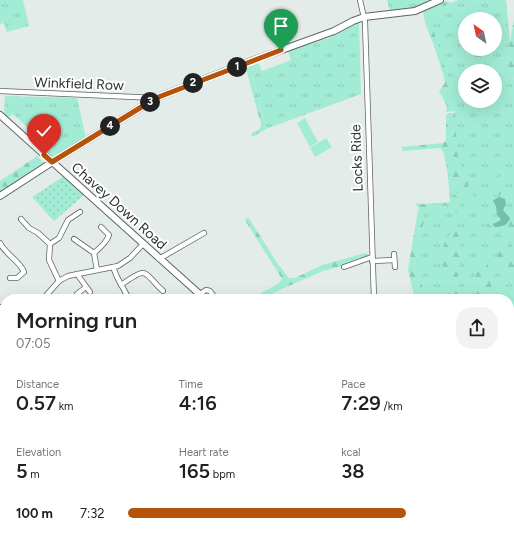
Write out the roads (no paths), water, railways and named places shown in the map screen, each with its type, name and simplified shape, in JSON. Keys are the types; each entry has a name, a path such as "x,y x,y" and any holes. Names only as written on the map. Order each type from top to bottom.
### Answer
{"main road":[{"path":"0,196 156,98 334,31 364,17 415,11 440,0"},
{"name":"Chavey Down Road","path":"0,115 200,294"}],"street":[{"name":"Locks Ride","path":"360,0 364,17 374,294"},
{"name":"Winkfield Row","path":"0,92 156,98"},
{"path":"50,244 59,238 68,220 80,212"},
{"path":"21,219 29,228 38,233 50,244"},
{"path":"94,253 101,247 109,235 101,227"},
{"path":"160,259 204,233"},
{"path":"74,239 94,253 97,270"},
{"path":"0,243 2,251 19,264 24,272 17,278 10,278"},
{"path":"50,244 49,260 59,281"},
{"path":"47,294 59,281 68,276 113,267 124,262 143,244"},
{"path":"394,254 395,267"},
{"path":"344,267 372,259 394,260"},
{"path":"113,267 126,294"},
{"path":"121,285 140,273 146,273 163,291"},
{"path":"77,274 90,292"},
{"path":"77,294 86,287"},
{"path":"200,294 206,290 212,294"}]}
